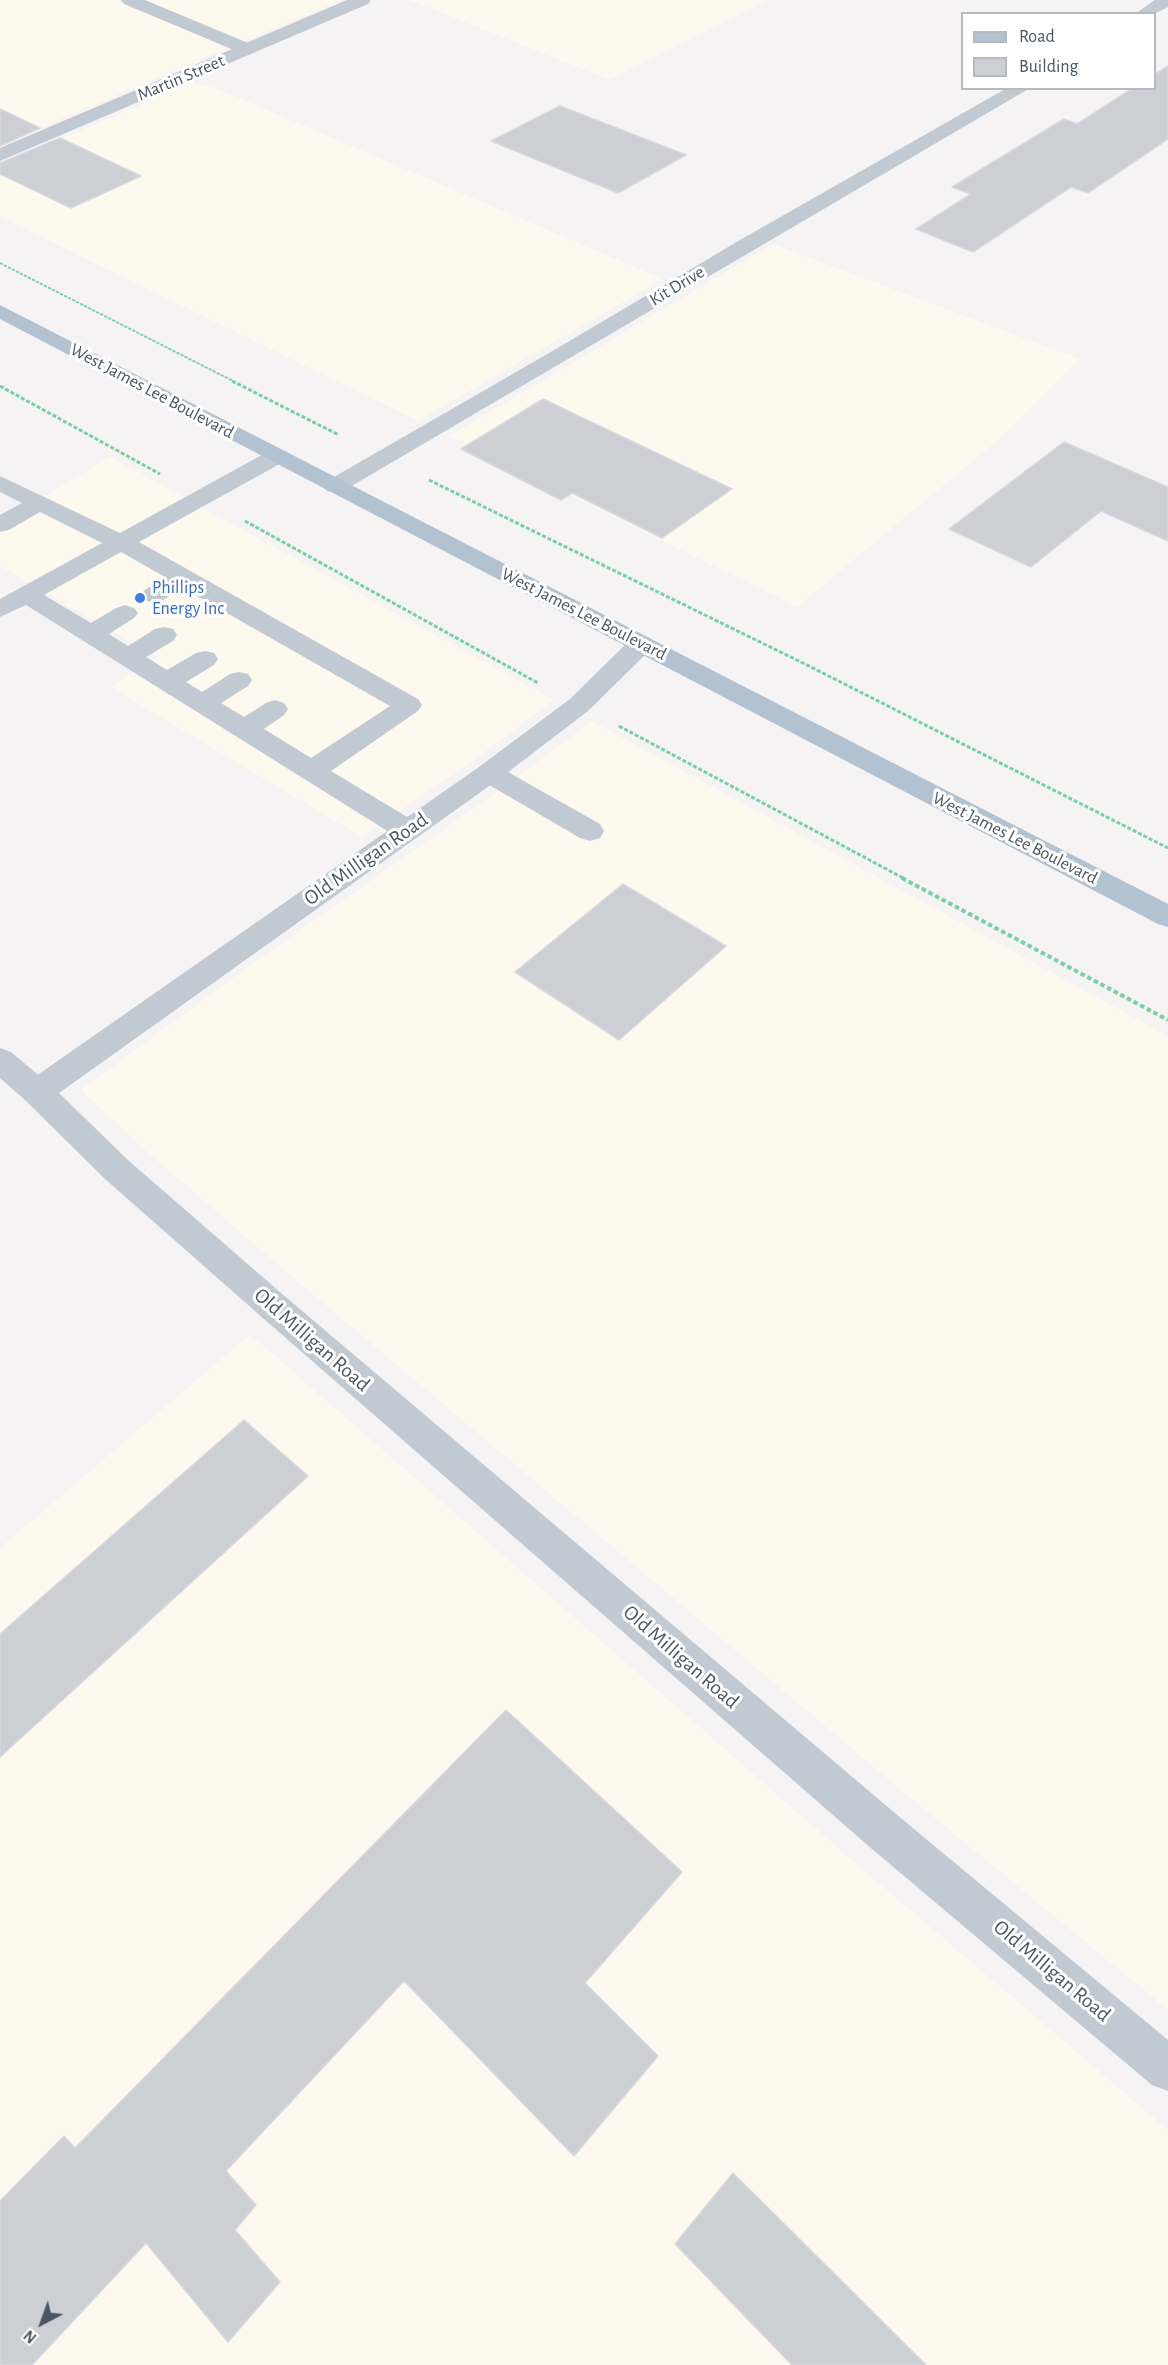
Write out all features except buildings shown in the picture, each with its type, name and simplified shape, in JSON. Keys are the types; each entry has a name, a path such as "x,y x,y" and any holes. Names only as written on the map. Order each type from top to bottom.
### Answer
{"main road":[{"name":"West James Lee Boulevard","path":"0,312 1168,918"}],"street":[{"path":"130,0 247,49"},
{"name":"Martin Street","path":"0,155 362,0"},
{"path":"1146,12 1167,0"},
{"name":"Kit Drive","path":"335,486 564,354 747,244 1017,90"},
{"path":"0,609 277,456"},
{"path":"4,489 39,503 122,543 409,705 312,771"},
{"path":"0,525 39,503"},
{"path":"154,595 182,577"},
{"path":"27,595 407,830"},
{"path":"199,614 222,599"},
{"path":"91,634 125,613"},
{"path":"241,637 264,623"},
{"path":"128,657 164,635"},
{"path":"275,657 297,642"},
{"name":"Old Milligan Road","path":"641,644 579,705 489,773 37,1092 117,1170 285,1317 887,1834 1168,2068"},
{"path":"168,681 205,659"},
{"path":"314,683 340,666"},
{"path":"203,703 239,680"},
{"path":"245,729 275,709"},
{"path":"489,773 590,831"},
{"path":"0,1059 37,1092"}],"path":[{"path":"0,264 384,457 795,658 1168,848"}],"shaded area":[{"path":"0,0 341,0 0,145"},
{"path":"409,0 770,0 610,80"},
{"path":"194,82 218,89 663,279 418,421 0,217 0,165"},
{"path":"773,244 1080,359 1002,437 797,607 449,436"},
{"path":"110,457 554,700 471,762 362,837 110,687 157,657 0,566 0,522"},
{"path":"592,721 1168,1036 1168,2010 914,1801 303,1286 145,1150 81,1090 241,972 507,785"},
{"path":"250,1334 860,1867 1168,2130 1168,2365 0,2365 0,1548"}],"place":[{"name":"Phillips Energy Inc","path":"140,598"}]}
